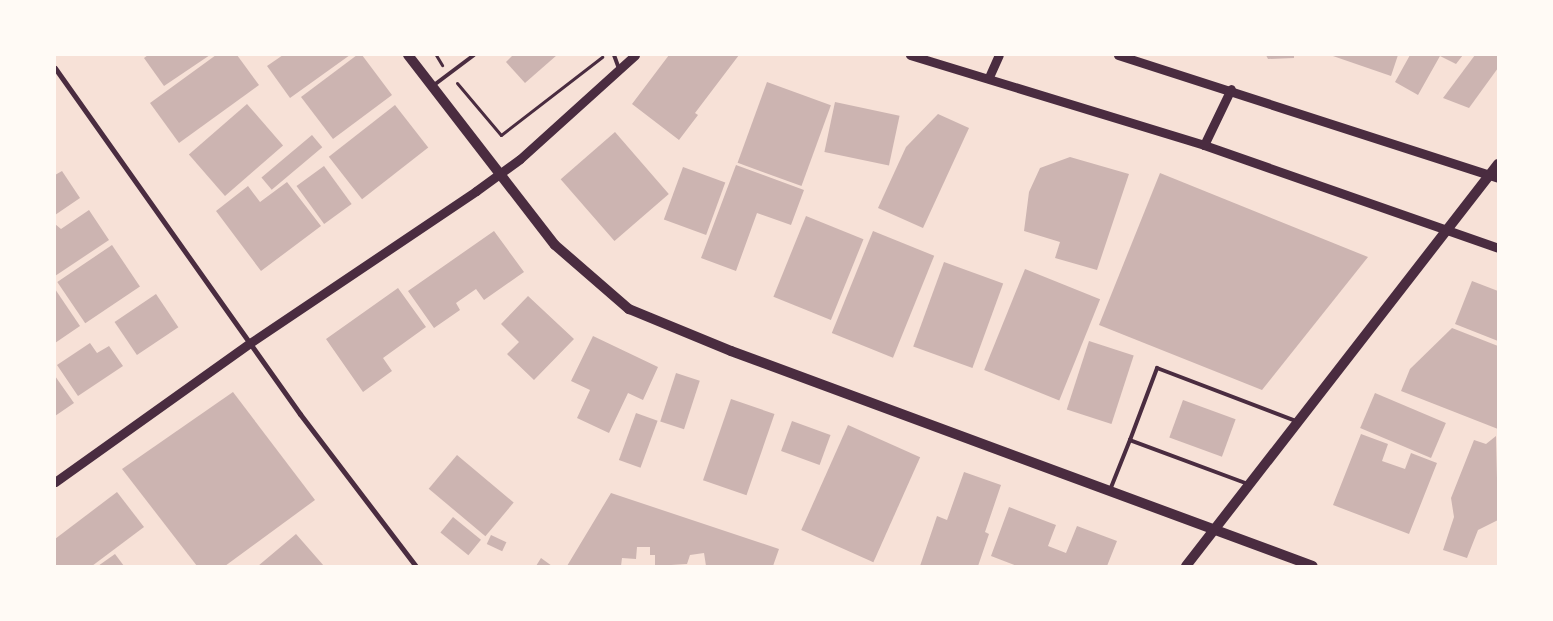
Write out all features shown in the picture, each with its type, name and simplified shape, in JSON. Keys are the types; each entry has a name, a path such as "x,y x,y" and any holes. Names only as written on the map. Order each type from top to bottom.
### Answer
{"main road":[{"path":"408,55 555,245 629,309 731,351 1216,528 1313,566"},
{"path":"1186,566 1447,230 1494,176 1498,164"}],"street":[{"path":"55,482 250,343 500,174 620,71 635,55"},
{"path":"910,55 989,77 1204,145 1498,248"},
{"path":"989,77 999,55"},
{"path":"1118,55 1231,89 1494,176"},
{"path":"55,68 250,343 416,566"},
{"path":"1204,145 1231,89"}],"lane":[{"path":"432,87 474,55"},
{"path":"614,55 620,71"},
{"path":"1110,490 1157,368 1298,422"},
{"path":"1130,440 1250,484"}],"path":[{"path":"436,55 449,74 501,135 605,55"}],"building":[{"path":"148,55 210,55 164,86 144,58"},
{"path":"216,55 237,55 259,85 179,143 150,103"},
{"path":"283,55 350,55 290,98 267,66"},
{"path":"357,55 362,55 392,95 333,139 301,97"},
{"path":"513,55 557,55 525,83 506,62"},
{"path":"669,55 739,55 695,113 698,115 679,140 632,104"},
{"path":"1266,55 1294,55 1294,58 1268,59"},
{"path":"1330,55 1398,55 1391,76"},
{"path":"1410,55 1463,55 1456,64 1440,56 1418,95 1395,82"},
{"path":"1475,55 1498,55 1498,68 1469,108 1443,98"},
{"path":"767,82 831,105 801,186 738,163"},
{"path":"835,102 900,116 889,166 824,152"},
{"path":"247,104 283,146 225,196 189,155"},
{"path":"395,105 428,148 362,199 329,157"},
{"path":"938,114 969,128 923,228 878,208 906,147"},
{"path":"615,132 669,194 614,241 561,179"},
{"path":"312,135 322,147 272,190 261,177"},
{"path":"1070,157 1129,174 1097,270 1055,258 1060,242 1024,231 1029,192 1040,168"},
{"path":"736,165 804,190 791,225 757,213 736,271 701,258"},
{"path":"324,166 352,204 324,224 296,186"},
{"path":"683,167 725,182 706,235 664,220"},
{"path":"62,171 80,198 55,215 55,175"},
{"path":"1160,173 1368,257 1262,390 1099,325"},
{"path":"287,182 321,226 261,271 216,211 248,186 260,202"},
{"path":"89,210 109,240 55,276 55,224 61,229"},
{"path":"806,216 863,239 831,320 773,297"},
{"path":"494,231 524,272 484,300 476,289 456,303 460,310 434,328 408,291"},
{"path":"873,231 934,256 893,358 832,333"},
{"path":"112,245 140,286 85,323 57,282"},
{"path":"944,262 1003,284 972,368 913,347"},
{"path":"1025,269 1100,299 1059,400 984,370"},
{"path":"1472,281 1498,291 1498,341 1455,324"},
{"path":"398,288 426,327 383,358 392,371 363,392 326,339"},
{"path":"55,289 80,326 55,343"},
{"path":"156,294 178,327 137,355 115,322"},
{"path":"528,296 574,339 534,380 507,354 519,342 501,324"},
{"path":"1452,328 1498,346 1498,429 1401,391 1410,369"},
{"path":"593,336 658,367 643,400 628,393 609,433 577,418 590,390 571,381"},
{"path":"1089,341 1134,356 1111,424 1067,409"},
{"path":"90,343 97,353 109,346 123,366 78,396 57,365"},
{"path":"676,373 700,381 684,429 660,422"},
{"path":"55,376 74,403 55,416"},
{"path":"233,392 315,500 225,566 197,566 122,469"},
{"path":"1375,393 1446,423 1431,458 1360,428"},
{"path":"731,399 774,414 746,495 703,480"},
{"path":"1183,400 1236,419 1222,457 1169,438"},
{"path":"636,413 658,421 641,468 619,460"},
{"path":"792,421 831,435 820,465 781,451"},
{"path":"848,425 920,457 873,562 801,530"},
{"path":"1361,434 1388,444 1382,461 1405,469 1411,453 1437,463 1409,534 1333,505"},
{"path":"1496,436 1498,520 1478,530 1467,558 1443,550 1454,517 1451,498 1474,440 1486,444"},
{"path":"457,455 514,503 485,536 429,489"},
{"path":"964,472 1001,485 985,532 989,534 978,566 920,566 937,516 947,520"},
{"path":"117,492 144,527 92,566 55,566 55,539"},
{"path":"611,493 779,549 773,566 706,566 704,553 690,555 687,564 655,566 655,555 650,555 650,547 637,547 636,559 622,558 621,566 567,566"},
{"path":"1009,507 1056,525 1048,546 1066,553 1077,526 1117,541 1107,566 1017,566 991,556"},
{"path":"453,517 481,540 468,555 440,533"},
{"path":"296,534 324,566 258,566"},
{"path":"491,535 506,542 502,551 487,544"},
{"path":"115,554 124,566 98,566"},
{"path":"541,558 552,566 536,566"}]}
